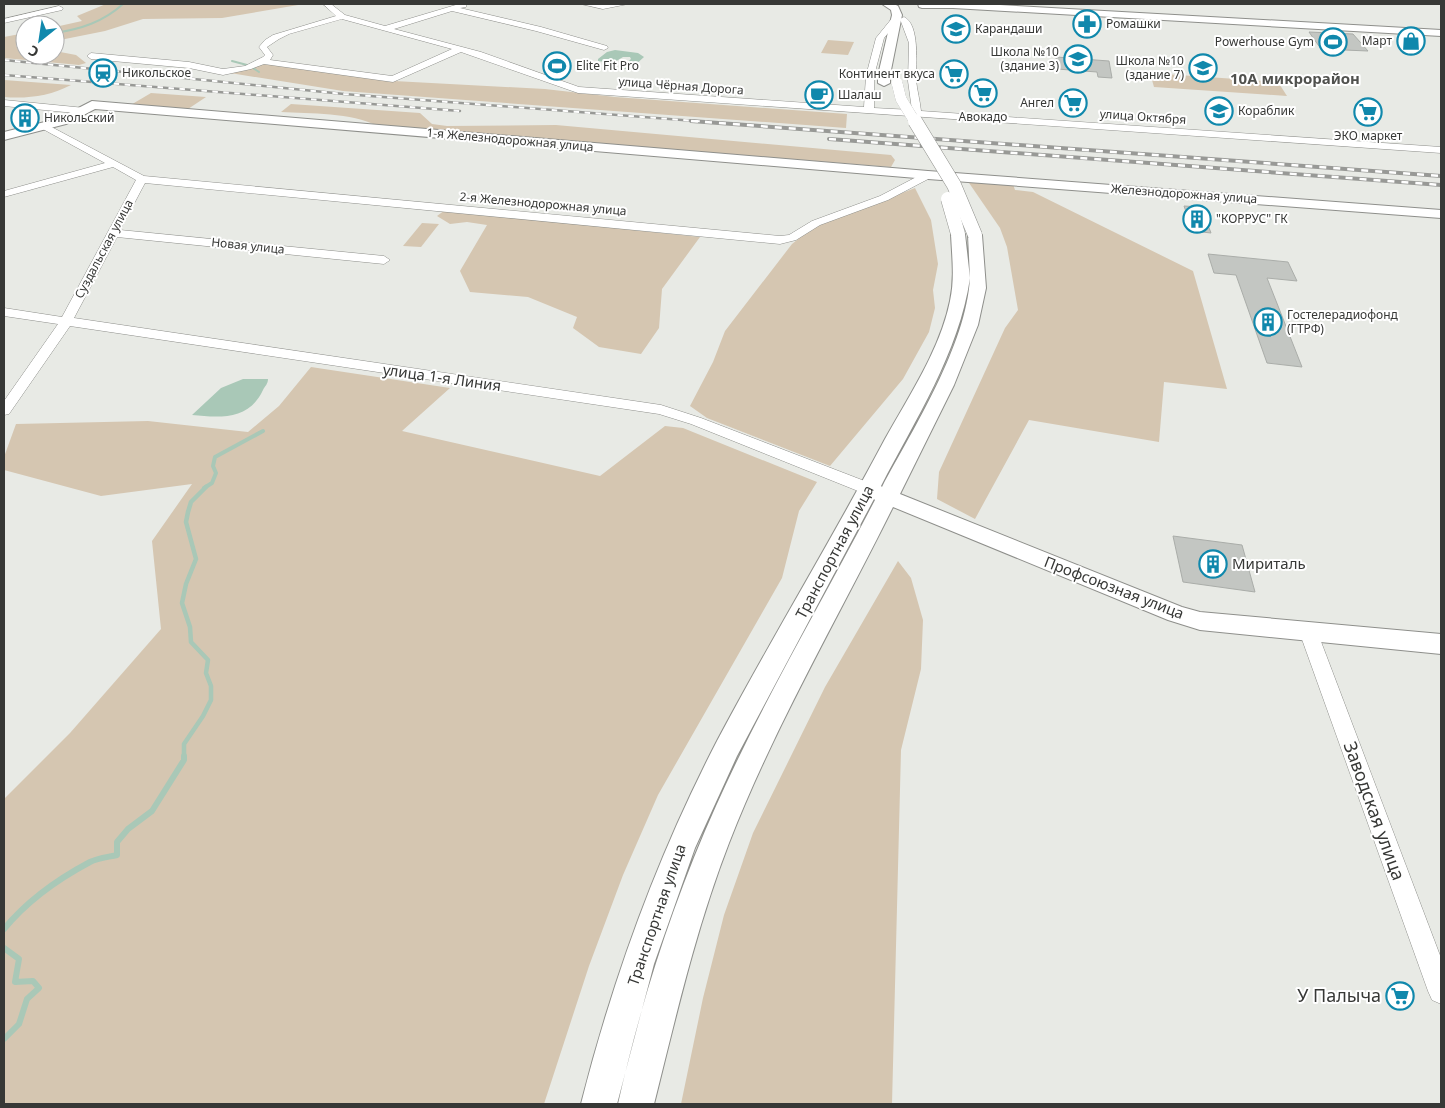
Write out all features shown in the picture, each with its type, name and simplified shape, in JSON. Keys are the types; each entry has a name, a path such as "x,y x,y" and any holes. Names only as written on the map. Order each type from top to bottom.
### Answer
{"street":[{"name":"улица Чёрная Дорога","path":"327,4 342,18 486,56 578,90 917,113"},
{"path":"384,30 468,4"},
{"path":"589,5 612,7 624,4"},
{"path":"887,4 915,6 953,5 1441,33"},
{"path":"887,4 895,8 914,43 912,81 917,113"},
{"path":"995,4 1441,30"},
{"name":"Транспортная улица","path":"894,77 884,75 900,19 915,6"},
{"path":"4,21 59,8"},
{"path":"453,8 604,48"},
{"path":"91,56 191,65 223,72 238,70 262,61 269,55 263,47 267,42 301,29 342,18"},
{"path":"869,110 870,76 880,38 886,29 900,19"},
{"name":"Транспортная улица","path":"599,1104 638,964 681,845 727,749 949,374 975,306 978,279 966,235 960,192 948,170 901,99 894,77 900,19"},
{"path":"262,61 393,79 460,49"},
{"name":"1-я Железнодорожная улица","path":"4,103 89,108 928,175"},
{"path":"4,136 44,126 89,108"},
{"name":"улица Октября","path":"917,113 1441,150"},
{"path":"44,126 142,179"},
{"path":"4,194 114,164"},
{"name":"2-я Железнодорожная улица","path":"142,179 780,240 792,238 816,224 884,198 928,175"},
{"name":"Железнодорожная улица","path":"928,175 1441,214"},
{"name":"Суздальская улица","path":"4,412 66,323 142,179"},
{"name":"Новая улица","path":"112,233 384,260"},
{"name":"улица 1-я Линия","path":"4,312 66,323 661,410 696,421 878,493"},
{"name":"Транспортная улица","path":"636,1104 670,974 687,919 729,808 878,493"},
{"name":"Профсоюзная улица","path":"878,493 1176,614 1200,621 1441,644"},
{"name":"Заводская улица","path":"1308,632 1441,991"}],"shaded area":[{"path":"106,4 304,4 222,18 143,19 105,31 65,39 65,25 82,21 77,16"},
{"path":"15,35 15,59 4,58 4,37"},
{"path":"828,40 854,42 848,55 821,53"},
{"path":"615,50 638,53 644,57 634,66 625,69 623,66 631,59 630,57 623,57 613,63 598,61 607,52"},
{"path":"65,53 76,55 86,63 79,65 65,64"},
{"path":"265,64 394,81 545,89 615,97 847,114 846,128 343,91 230,73"},
{"path":"1150,73 1278,82 1287,96 1154,87"},
{"path":"4,80 71,85 55,92 38,96 4,97"},
{"path":"151,93 206,97 185,111 129,106"},
{"path":"291,104 420,113 432,124 447,126 556,125 891,155 895,160 891,167 377,126 367,121 343,116 281,112"},
{"path":"967,180 1013,184 1015,190 1033,192 1193,271 1227,389 1164,382 1159,442 1029,420 975,519 937,499 939,472 1005,328 1018,310 1007,247 1000,228"},
{"path":"915,188 931,220 938,264 933,290 935,308 929,332 903,379 830,466 707,418 690,406 713,362 725,331 792,244 812,228"},
{"path":"445,210 700,237 662,289 659,328 641,354 599,347 573,328 577,317 528,297 470,292 460,271 487,225 467,222 450,224 437,216"},
{"path":"422,223 439,224 421,247 403,246"},
{"path":"311,367 450,388 402,431 600,476 665,426 683,428 817,482 799,511 782,578 658,795 623,875 589,966 544,1104 4,1104 4,799 70,733 161,629 152,541 192,484 101,496 4,470 4,457 16,424 148,421 248,432 279,406"},
{"path":"243,379 268,379 257,400 250,407 233,415 213,417 192,415 221,388"},
{"path":"898,561 911,578 923,620 921,669 901,750 892,1104 681,1104 703,998 724,915 753,833 825,687"}],"building":[{"path":"1309,32 1353,34 1368,51 1321,49"},
{"path":"1056,57 1109,61 1112,78 1098,77 1097,72 1057,69"},
{"name":"\"КОРРУС\" ГК","path":"1184,206 1201,207 1211,233 1193,231"},
{"name":"Гостелерадиофонд (ГТРФ)","path":"1208,254 1288,262 1297,281 1267,278 1302,367 1267,363 1236,275 1214,273"},
{"name":"Мириталь","path":"1173,536 1242,545 1255,592 1183,582"}],"waterway":[{"path":"65,31 100,20 123,4"},
{"path":"232,61 247,65"},
{"path":"253,68 259,72"},
{"path":"204,488 212,483 216,473 213,466 215,457 263,431"},
{"path":"4,929 33,900 66,876 93,861 117,855 117,842 128,829 152,811 184,760 184,744 203,716 211,700 211,686 206,673 208,660 191,642 190,627 182,603 186,584 196,559 186,522 188,512 191,502 206,487"},
{"path":"4,948 19,959 15,982 33,981 39,988 27,999 19,1024 4,1039"}],"railway":[{"path":"4,60 344,94 708,122"},
{"path":"4,75 460,111"},
{"path":"691,121 1441,176"},
{"path":"829,139 1441,185"}],"place":[{"name":"Ромашки","path":"1087,24"},
{"name":"Карандаши","path":"956,29"},
{"name":"Март","path":"1411,41"},
{"name":"Powerhouse Gym","path":"1333,42"},
{"name":"Школа №10 (здание 3)","path":"1078,59"},
{"name":"Elite Fit Pro","path":"557,66"},
{"name":"Школа №10 (здание 7)","path":"1203,68"},
{"name":"Никольское","path":"103,73"},
{"name":"Континент вкуса","path":"954,74"},
{"name":"Авокадо","path":"983,93"},
{"name":"Шалаш","path":"819,95"},
{"name":"Ангел","path":"1073,103"},
{"name":"Кораблик","path":"1219,111"},
{"name":"ЭКО маркет","path":"1368,112"},
{"name":"Никольский","path":"25,118"},
{"name":"\"КОРРУС\" ГК","path":"1197,219"},
{"name":"Гостелерадиофонд (ГТРФ)","path":"1268,322"},
{"name":"Мириталь","path":"1213,564"},
{"name":"У Палыча","path":"1400,996"}],"district":[{"name":"10А микрорайон","path":"1295,79"}]}
